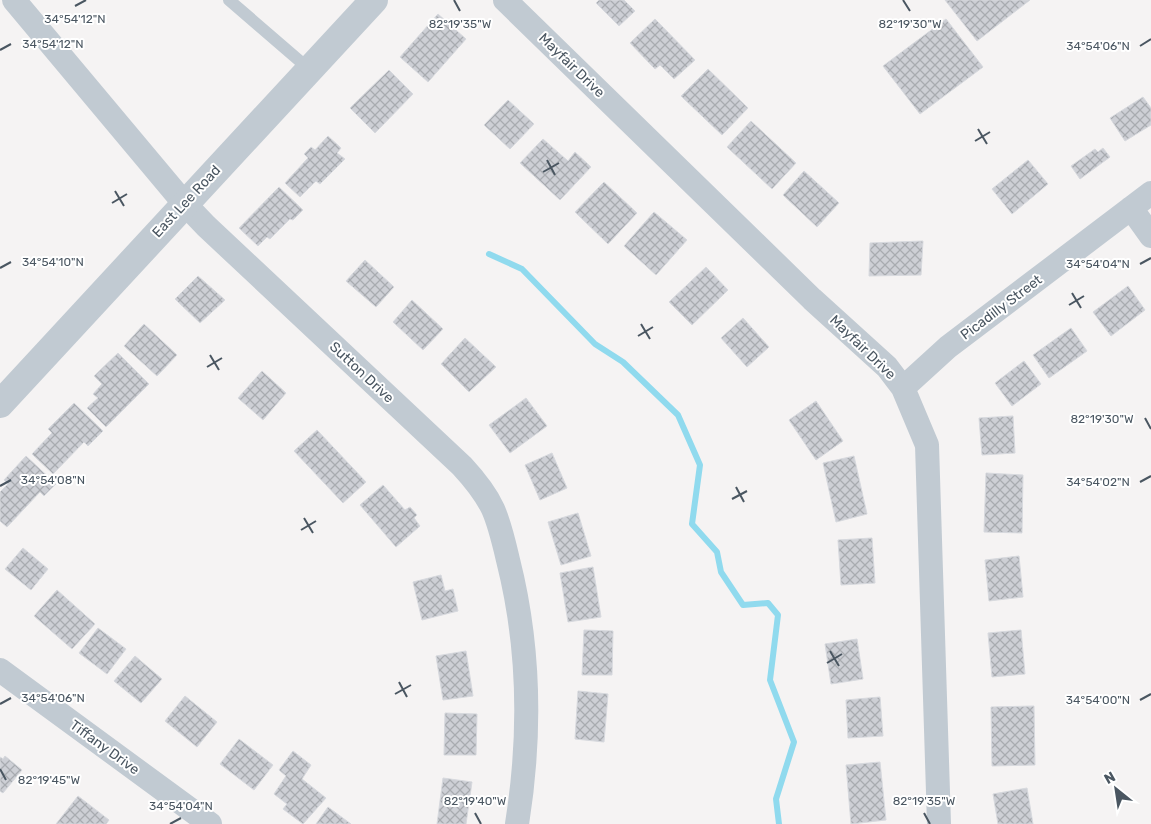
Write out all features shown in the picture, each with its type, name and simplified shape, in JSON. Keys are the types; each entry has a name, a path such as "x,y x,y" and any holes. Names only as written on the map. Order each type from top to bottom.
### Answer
{"street":[{"name":"Sutton Drive","path":"14,0 184,204 462,466 482,490 493,508 514,585 524,639 527,712 523,782 517,824"},
{"name":"East Lee Road","path":"0,404 374,0"},
{"name":"Mayfair Drive","path":"505,0 812,299 887,367 903,388 927,444 939,824"},
{"name":"Picadilly Street","path":"903,388 948,347 1151,193"},
{"path":"1131,208 1151,236"},
{"name":"Tiffany Drive","path":"0,670 210,824"}],"lane":[{"path":"229,0 309,69"}],"building":[{"path":"599,0 624,0 635,11 619,26 596,3"},
{"path":"945,0 1030,0 977,41"},
{"path":"438,14 466,39 428,82 400,57"},
{"path":"655,19 695,60 674,79 660,65 655,69 630,43"},
{"path":"946,19 983,67 920,114 883,66"},
{"path":"708,69 748,108 722,135 681,96"},
{"path":"389,70 413,94 375,133 350,108"},
{"path":"1143,97 1151,108 1151,125 1125,141 1110,118"},
{"path":"508,100 534,124 510,149 484,125"},
{"path":"751,121 796,163 772,189 727,147"},
{"path":"328,136 341,148 337,153 345,159 320,184 316,181 300,197 285,183 308,158 304,154 311,147 315,150"},
{"path":"543,139 568,161 575,152 591,167 560,200 520,163"},
{"path":"1103,148 1110,157 1080,179 1071,166 1095,149 1098,152"},
{"path":"1028,160 1048,184 1012,214 992,189"},
{"path":"804,171 839,203 817,227 783,195"},
{"path":"604,182 637,213 608,244 575,212"},
{"path":"279,187 303,210 293,220 290,219 270,239 267,237 258,246 239,228"},
{"path":"654,212 687,240 656,275 624,246"},
{"path":"923,241 921,275 869,276 870,243"},
{"path":"365,260 394,287 376,307 346,281"},
{"path":"706,267 728,290 692,325 669,302"},
{"path":"198,276 225,300 200,323 175,299"},
{"path":"1128,286 1145,310 1111,336 1093,312"},
{"path":"412,300 443,329 423,350 393,322"},
{"path":"743,318 769,347 747,367 721,338"},
{"path":"144,324 177,355 157,376 124,346"},
{"path":"1071,328 1087,351 1049,378 1033,355"},
{"path":"465,338 496,367 469,392 441,364"},
{"path":"118,353 149,384 106,427 87,408 98,398 93,394 102,384 94,376"},
{"path":"1024,361 1041,384 1012,406 995,383"},
{"path":"262,371 286,393 263,420 238,398"},
{"path":"526,398 547,426 510,453 489,425"},
{"path":"816,401 843,441 816,460 789,420"},
{"path":"74,403 103,431 88,446 84,442 53,474 32,454 52,433 48,429"},
{"path":"1013,416 1015,453 982,455 979,418"},
{"path":"317,430 366,482 343,503 294,451"},
{"path":"552,453 567,488 540,500 525,465"},
{"path":"26,456 56,484 44,496 40,492 7,527 0,521 0,492 8,484 4,480"},
{"path":"854,456 867,514 836,522 823,463"},
{"path":"986,473 1023,475 1022,533 984,532"},
{"path":"383,485 405,510 410,507 417,515 414,518 420,526 396,547 360,505"},
{"path":"578,513 591,556 561,565 548,522"},
{"path":"872,538 875,583 841,585 838,540"},
{"path":"23,548 48,569 31,590 5,569"},
{"path":"1019,556 1023,597 989,601 985,560"},
{"path":"593,567 601,617 568,622 560,573"},
{"path":"441,575 445,591 453,589 458,611 422,620 413,582"},
{"path":"57,590 95,624 72,649 34,616"},
{"path":"98,628 126,649 107,674 79,653"},
{"path":"584,630 613,631 612,675 582,675"},
{"path":"1021,630 1025,674 992,677 988,633"},
{"path":"857,639 863,679 831,684 825,644"},
{"path":"466,651 473,696 443,700 436,656"},
{"path":"135,656 162,679 141,703 114,681"},
{"path":"578,691 608,694 604,742 575,739"},
{"path":"185,696 217,722 197,747 165,721"},
{"path":"880,697 883,736 848,738 846,700"},
{"path":"1034,706 1035,765 992,766 991,707"},
{"path":"445,713 477,714 476,755 444,755"},
{"path":"239,739 273,765 254,790 220,764"},
{"path":"293,751 311,765 302,779 326,798 303,824 283,809 287,804 274,794 286,776 279,770"},
{"path":"5,756 22,770 3,793 0,791 0,757 3,759"},
{"path":"880,762 886,820 851,824 846,765"},
{"path":"443,778 472,782 466,824 437,824"},
{"path":"1027,788 1033,824 998,824 993,794"},
{"path":"78,796 109,820 106,824 56,824"},
{"path":"328,807 351,824 316,824"}],"waterway":[{"path":"489,254 522,269 595,344 623,362 678,415 700,465 692,524 717,552 721,572 743,605 768,603 778,615 770,680 794,742 776,799 779,824"}]}
